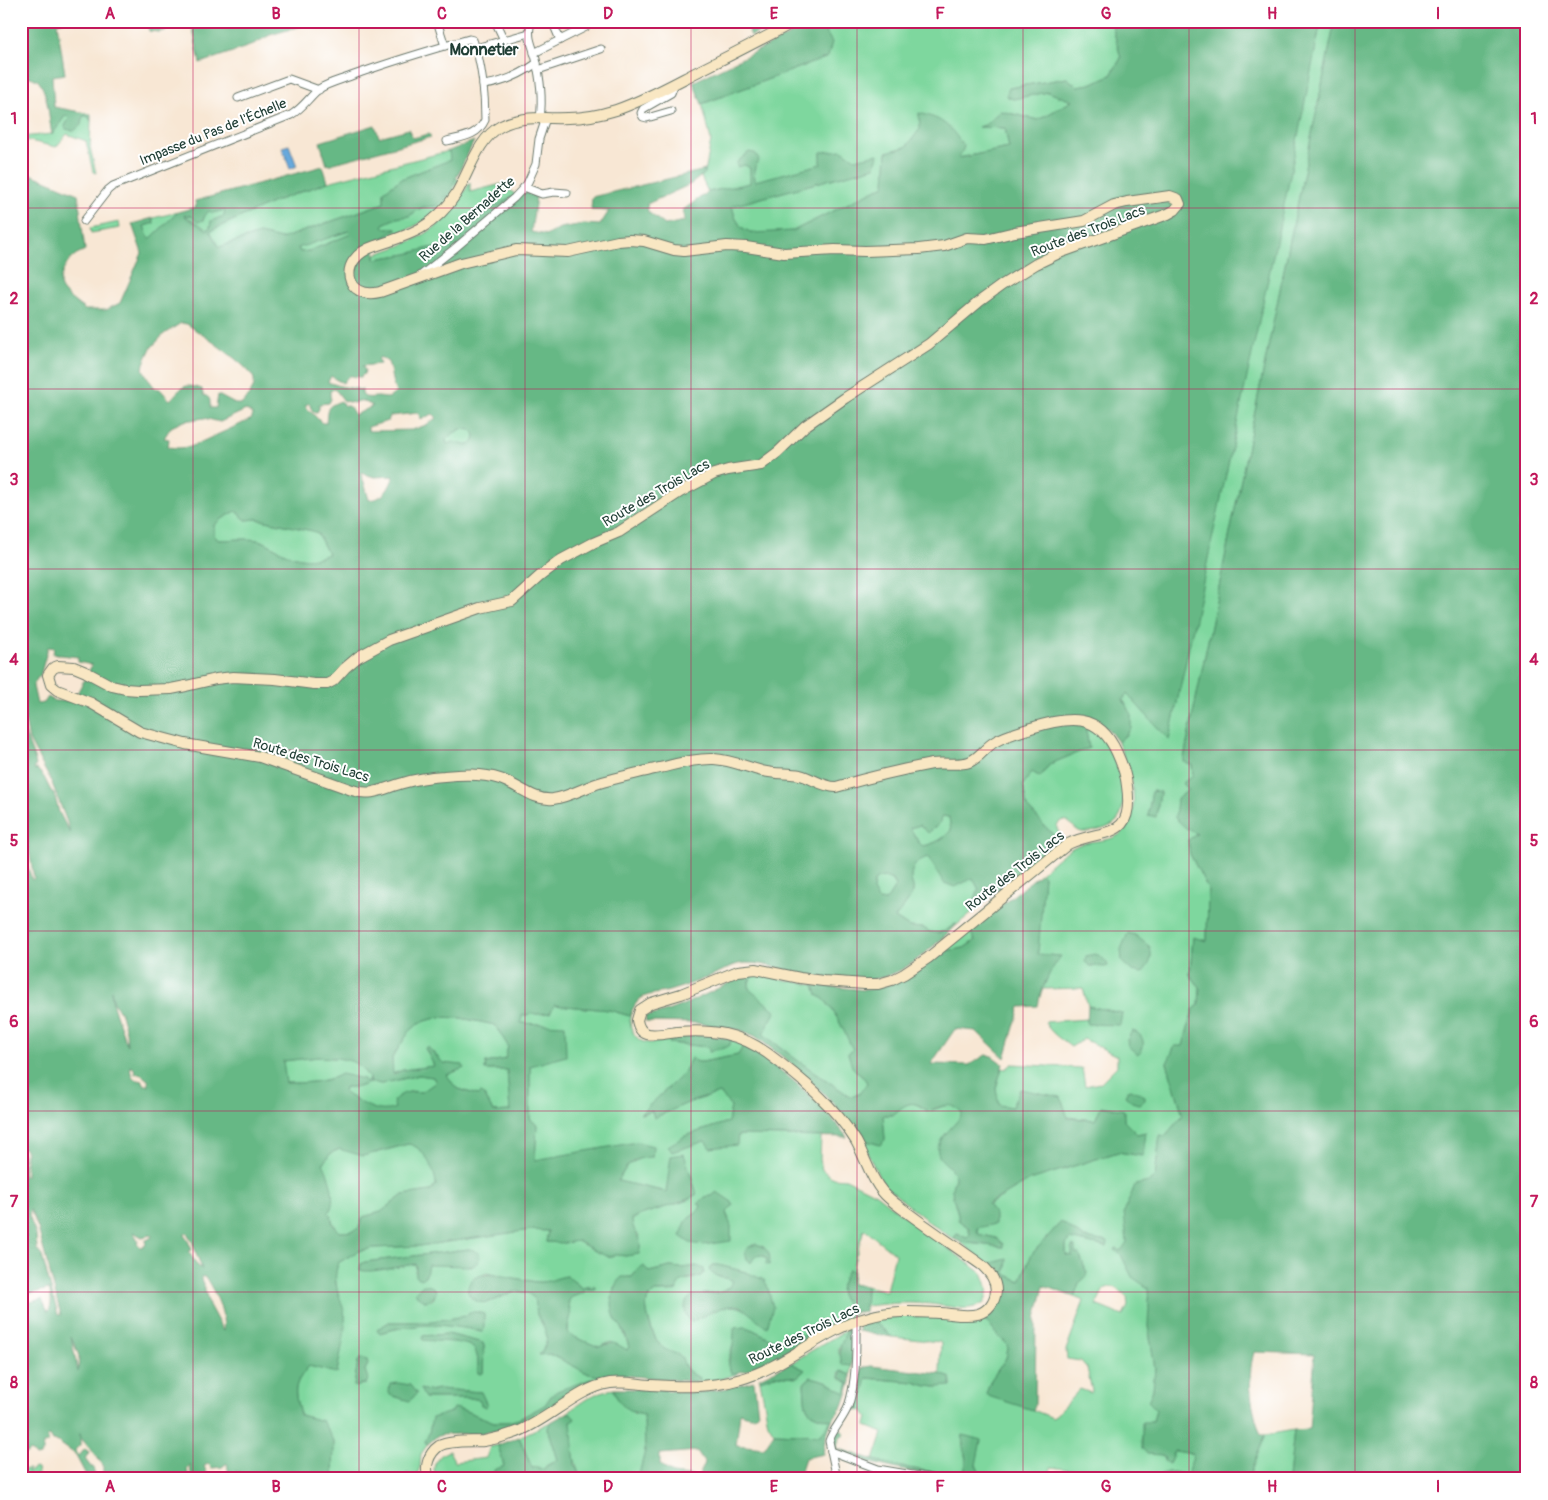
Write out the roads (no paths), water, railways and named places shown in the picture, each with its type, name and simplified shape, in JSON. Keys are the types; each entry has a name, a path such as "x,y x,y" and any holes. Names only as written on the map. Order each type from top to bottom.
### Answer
{"street":[{"path":"437,21 445,46"},
{"path":"495,21 504,40"},
{"path":"447,141 475,133 485,120 483,85 476,48 529,33 531,21"},
{"path":"552,21 560,40"},
{"path":"543,118 582,117 600,114 631,104 796,21"},
{"path":"534,53 586,27"},
{"name":"Rue de la Bernadette","path":"417,279 514,198 530,179 536,164 543,118 537,66 529,33"},
{"name":"Impasse du Pas de l'Échelle","path":"84,222 113,186 291,115 305,105 319,90 329,84 469,39 473,40 476,48"},
{"path":"483,85 514,78 537,66 601,49"},
{"path":"238,98 289,79 319,90"},
{"path":"670,111 647,118 643,117 641,113 643,109 671,93 675,83"},
{"name":"Route des Trois Lacs","path":"430,1479 426,1471 427,1463 432,1453 440,1446 449,1443 490,1440 518,1431 597,1386 617,1382 703,1387 742,1379 785,1360 829,1334 856,1321 889,1313 913,1312 966,1315 978,1314 986,1310 994,1300 996,1293 994,1280 989,1272 884,1194 879,1188 858,1144 843,1122 800,1079 762,1050 744,1039 720,1033 687,1031 655,1035 647,1034 640,1029 636,1020 640,1010 651,1003 748,969 807,979 865,984 878,984 904,974 928,958 1068,844 1084,837 1110,833 1123,821 1128,807 1128,794 1124,771 1111,741 1104,732 1094,725 1078,720 1059,720 1010,734 991,743 975,759 968,762 929,765 836,786 828,786 800,775 773,773 732,762 708,759 692,760 625,776 551,799 533,795 510,783 493,777 470,774 430,777 366,793 352,790 260,757 149,736 131,728 90,703 58,690 51,685 48,675 50,670 55,666 63,666 86,672 112,686 139,690 171,689 233,677 327,684 333,681 358,657 389,640 480,608 512,601 561,560 592,543 619,532 680,492 710,476 728,470 761,465 778,452 805,426 938,337 980,301 1018,275 1059,253 1168,214 1180,204 1178,199 1170,196 1127,202 1114,205 1084,222 1015,232 986,239 967,238 944,246 919,249 784,253 734,246 674,250 644,241 618,241 568,252 526,250 503,252 461,263 380,292 366,294 354,285 350,277 353,260 362,251 412,234 436,218 456,194 486,138 499,126 527,118 543,118"},
{"path":"524,187 542,194 567,192"},
{"path":"837,1479 829,1446 830,1437 844,1417 852,1392 856,1366 856,1321"},
{"path":"831,1451 878,1469 936,1479"}],"water":[{"path":"289,145 297,166 290,169 282,147"}],"district":[{"name":"Monnetier","path":"484,50"}]}
